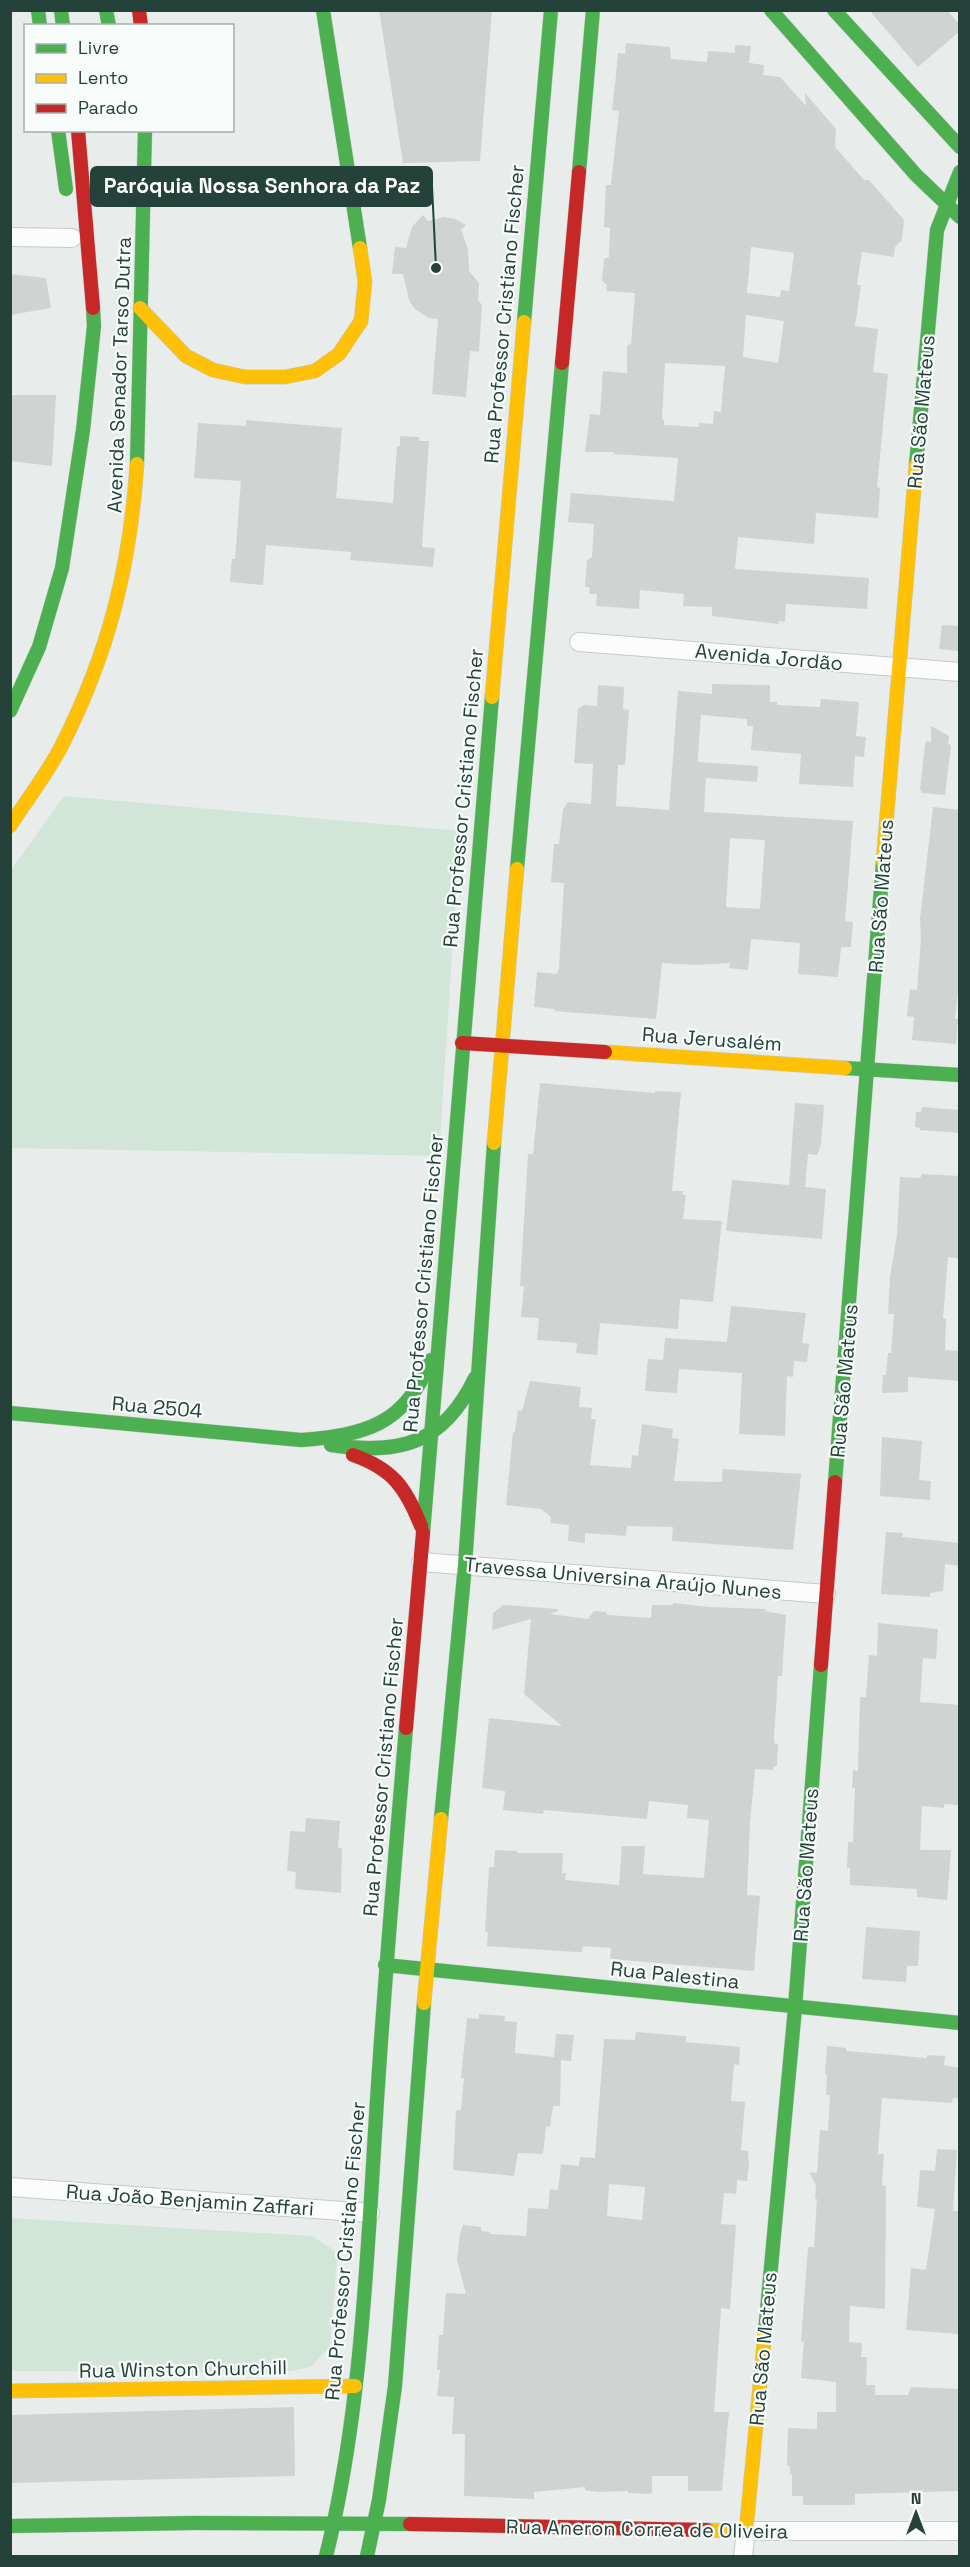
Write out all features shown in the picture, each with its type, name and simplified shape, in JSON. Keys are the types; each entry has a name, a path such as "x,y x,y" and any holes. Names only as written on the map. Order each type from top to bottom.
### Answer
{"main road":[{"path":"140,308 186,356 213,370 245,377 285,377 315,371 339,354 361,321 365,282 323,10"},
{"name":"Rua Professor Cristiano Fischer","path":"326,2556 334,2524 355,2386 370,2213 386,1965 421,1562 429,1434 462,1043 517,457 514,431 551,10"},
{"path":"367,2556 395,2386 427,1968 465,1565 501,1044 547,459 554,435 593,10"},
{"path":"771,10 945,205 960,217"},
{"path":"834,10 960,147"},
{"path":"58,132 68,206"},
{"name":"Avenida Senador Tarso Dutra","path":"10,711 39,647 62,568 82,430 94,326 78,132"},
{"name":"Avenida Senador Tarso Dutra","path":"10,826 61,747 94,676 119,597 133,522 139,432 145,132"},
{"name":"Avenida Senador Tarso Dutra","path":"130,142 145,222"},
{"name":"Rua São Mateus","path":"746,2531 795,2008 869,1069 898,668 937,230 960,172"},
{"name":"Avenida Senador Tarso Dutra","path":"72,233 94,326"},
{"path":"514,431 534,438 554,435"},
{"name":"Rua Jerusalém","path":"462,1043 960,1076"},
{"name":"Rua 2504","path":"10,1413 301,1440 338,1437 366,1430 386,1420 409,1398 426,1374 437,1342"},
{"path":"301,1440 346,1448 381,1450 416,1442 452,1418 468,1397 480,1366"},
{"name":"Rua 2504","path":"301,1440 381,1466 396,1478 411,1498 423,1532"},
{"name":"Rua Palestina","path":"386,1965 960,2023"},
{"name":"Rua Winston Churchill","path":"10,2391 355,2386"},
{"name":"Rua Aneron Correa de Oliveira","path":"10,2526 134,2523 374,2524 746,2531"}],"street":[{"path":"10,237 72,233"},
{"name":"Avenida Jordão","path":"579,642 960,672"},
{"name":"Travessa Universina Araújo Nunes","path":"421,1562 826,1594"},
{"name":"Rua João Benjamin Zaffari","path":"10,2187 370,2213"},
{"name":"Rua Aneron Correa de Oliveira","path":"746,2531 960,2531"},
{"name":"Rua São Mateus","path":"742,2556 746,2531"}],"green space":[{"path":"64,796 460,831 439,1156 11,1148 11,870"},
{"path":"11,2218 312,2236 334,2250 337,2258 330,2346 311,2367 281,2373 11,2371"}],"building":[{"path":"379,10 492,10 480,161 403,163"},
{"path":"869,10 947,10 960,25 960,31 918,67"},
{"path":"626,43 670,47 671,59 707,62 708,51 735,53 735,45 751,46 749,63 764,65 763,75 780,77 806,106 805,93 836,129 835,147 864,180 869,180 904,220 902,240 895,247 894,257 862,252 857,285 861,285 855,326 878,329 873,372 888,374 877,487 880,488 878,518 816,513 814,544 738,537 735,569 869,578 867,609 786,604 785,622 779,621 778,624 712,616 712,607 683,606 684,594 640,590 639,609 596,606 597,594 589,594 590,588 585,586 587,560 592,557 594,524 568,522 571,493 674,501 678,458 615,454 613,452 585,452 590,414 600,415 603,371 627,373 627,346 631,344 635,293 606,291 607,285 602,281 604,259 609,257 610,228 604,227 606,185 611,185 619,111 612,110 618,53 625,54","holes":["751,247 794,253 789,291 781,290 780,297 747,293","746,315 784,321 778,363 743,357","665,363 725,366 721,412 714,411 713,424 699,423 699,427 664,425 662,419"]},
{"path":"423,215 428,221 444,217 455,219 466,225 461,230 468,249 469,271 479,283 478,300 482,305 479,352 470,351 466,397 432,394 438,319 428,318 414,308 409,300 403,274 392,274 395,247 406,248 412,227"},
{"path":"10,274 46,278 51,308 10,315"},
{"path":"10,395 56,395 52,466 10,461"},
{"path":"246,420 342,428 336,498 393,503 397,446 400,446 400,436 419,437 419,441 429,441 422,547 435,548 433,567 350,560 351,552 266,545 263,585 230,582 232,559 235,559 241,481 194,478 198,423 246,426"},
{"path":"942,625 960,626 960,651 939,649"},
{"path":"712,684 770,685 770,702 777,702 777,705 820,707 821,699 859,702 856,736 866,737 864,757 855,756 853,787 799,784 801,754 751,750 753,726 747,726 747,719 701,715 698,762 758,766 757,782 706,778 704,812 853,821 845,921 853,922 851,947 841,947 838,977 798,974 800,943 751,939 748,970 729,968 730,963 696,965 662,963 656,1019 554,1011 555,1009 534,1007 537,972 557,974 559,968 564,883 551,882 554,844 559,844 563,809 568,802 591,804 593,764 574,763 578,709 584,705 597,706 598,685 624,687 623,709 629,710 625,765 618,765 616,806 669,810 678,691 712,694","holes":["730,838 765,840 760,909 726,907"]},
{"path":"931,726 949,736 948,744 951,745 945,795 922,793 920,789 925,745 926,741 931,742"},
{"path":"933,807 960,810 960,972 955,1019 958,1019 956,1044 912,1040 914,1017 907,1016 910,989 917,990 921,939 920,919"},
{"path":"540,1083 655,1093 655,1091 681,1092 672,1191 683,1191 683,1195 686,1195 683,1219 722,1221 713,1302 680,1299 678,1329 600,1323 597,1355 576,1353 577,1343 537,1340 539,1318 521,1317 524,1286 520,1286 528,1154 533,1154"},
{"path":"795,1103 824,1105 821,1145 817,1155 808,1154 805,1187 826,1189 822,1239 726,1231 732,1180 789,1185"},
{"path":"922,1107 960,1110 960,1133 920,1130 915,1127 916,1112 921,1112"},
{"path":"921,1174 960,1176 960,1259 948,1257 943,1318 946,1319 945,1350 960,1351 960,1381 908,1377 908,1392 882,1393 883,1375 886,1375 888,1353 891,1353 894,1314 888,1314 890,1277 897,1235 900,1177 917,1178 921,1177"},
{"path":"731,1306 806,1313 802,1343 809,1344 807,1362 794,1361 793,1377 787,1376 785,1436 739,1434 742,1373 679,1369 677,1393 645,1391 648,1359 663,1360 665,1338 727,1342"},
{"path":"530,1381 581,1387 579,1407 592,1408 591,1419 596,1419 590,1465 631,1468 632,1455 638,1456 642,1424 673,1429 672,1438 679,1439 674,1481 720,1482 723,1469 801,1474 793,1550 672,1541 673,1527 627,1526 626,1536 585,1533 585,1543 568,1541 569,1525 550,1523 551,1517 541,1509 506,1505 513,1432 515,1432 518,1410 522,1411"},
{"path":"882,1437 922,1441 919,1480 931,1481 930,1500 880,1496"},
{"path":"886,1532 903,1533 902,1537 960,1543 960,1566 945,1564 943,1591 930,1593 930,1597 881,1594"},
{"path":"673,1603 766,1609 765,1611 786,1615 782,1676 778,1676 774,1738 775,1744 778,1744 777,1766 774,1766 773,1770 755,1769 750,1823 747,1895 760,1896 754,1971 610,1959 611,1948 583,1946 582,1952 575,1952 487,1946 488,1932 485,1932 489,1867 494,1867 495,1850 517,1851 517,1853 563,1853 562,1873 566,1873 565,1880 619,1885 622,1846 645,1846 643,1874 704,1878 709,1820 687,1818 688,1805 649,1801 647,1819 544,1810 543,1814 503,1810 505,1791 482,1788 489,1718 562,1726 524,1694 531,1619 492,1630 493,1613 503,1605 558,1609 550,1614 588,1619 594,1611 606,1612 608,1615 651,1618 652,1605 673,1605"},
{"path":"878,1623 938,1629 936,1659 923,1658 920,1702 960,1705 958,1805 944,1804 944,1808 922,1806 920,1850 951,1850 947,1900 917,1897 917,1889 850,1885 850,1868 847,1868 848,1842 853,1842 855,1788 852,1788 853,1770 858,1771 860,1697 866,1697 869,1655 877,1656"},
{"path":"306,1818 340,1821 338,1848 342,1848 341,1893 295,1889 296,1872 287,1871 290,1831 305,1832"},
{"path":"866,1927 920,1931 918,1966 907,1966 906,1982 862,1979"},
{"path":"479,2014 505,2016 504,2021 517,2022 515,2053 554,2057 556,2034 574,2035 571,2061 561,2060 560,2106 553,2106 550,2127 546,2126 543,2154 518,2153 514,2176 453,2170 456,2110 461,2110 464,2078 461,2078 467,2018 479,2019"},
{"path":"636,2032 686,2036 686,2042 740,2047 739,2065 734,2064 731,2101 745,2102 741,2150 748,2151 749,2164 747,2181 737,2180 736,2194 724,2193 721,2224 736,2225 730,2309 721,2308 714,2412 729,2412 722,2491 688,2491 688,2476 652,2476 652,2493 649,2494 628,2493 628,2491 598,2492 585,2490 585,2487 534,2492 534,2499 464,2496 465,2434 452,2434 454,2397 437,2396 440,2370 437,2370 439,2335 443,2335 446,2293 466,2294 457,2260 463,2225 481,2227 481,2231 490,2232 490,2234 526,2236 528,2208 548,2209 550,2189 558,2190 561,2164 579,2166 580,2157 595,2158 604,2039 635,2040","holes":["609,2184 645,2187 642,2220 607,2216"]},
{"path":"827,2046 846,2048 846,2051 927,2058 927,2055 945,2056 944,2065 960,2068 960,2099 953,2098 952,2103 882,2098 878,2154 884,2154 882,2185 886,2186 885,2309 850,2306 849,2342 862,2343 861,2357 867,2357 866,2385 875,2385 875,2395 908,2395 911,2387 960,2389 960,2491 855,2494 855,2505 803,2505 803,2496 792,2496 792,2474 790,2474 790,2466 787,2466 788,2428 817,2429 817,2412 836,2412 836,2382 801,2378 804,2342 801,2341 808,2247 814,2247 817,2199 815,2199 816,2185 809,2172 817,2173 820,2130 828,2131 830,2095 826,2095"},
{"path":"937,2149 957,2150 953,2211 960,2211 960,2334 906,2330 911,2268 926,2270 935,2209 917,2207 920,2170 935,2171"},
{"path":"294,2407 295,2476 10,2483 10,2415"}],"traffic: fast":[{"path":"38,10 40,24"},
{"path":"61,10 63,24"},
{"path":"106,10 109,24"},
{"path":"323,10 360,248"},
{"path":"524,322 551,10"},
{"path":"579,172 593,10"},
{"path":"771,10 916,175 960,217"},
{"path":"834,10 960,147"},
{"path":"58,132 66,189"},
{"path":"137,464 145,132"},
{"path":"916,465 937,230 960,172"},
{"path":"10,711 39,647 62,568 83,430 94,326 93,308"},
{"path":"517,869 562,363"},
{"path":"423,1533 492,697"},
{"path":"835,1482 883,862"},
{"path":"845,1068 960,1075"},
{"path":"441,1819 465,1565 494,1143"},
{"path":"10,1413 301,1440 324,1438 363,1430 395,1413 421,1382 431,1360"},
{"path":"331,1445 379,1448 399,1446 417,1440 434,1431 449,1418 475,1378"},
{"path":"765,2332 795,2008 821,1665"},
{"path":"326,2556 347,2449 361,2338 386,1970 406,1728"},
{"path":"385,1965 960,2023"},
{"path":"367,2556 379,2500 395,2386 424,2003"},
{"path":"10,2526 194,2523 410,2524"}],"traffic: slow":[{"path":"140,308 186,356 213,370 245,377 285,377 315,371 339,354 361,321 365,282 360,248"},
{"path":"492,697 524,322"},
{"path":"10,826 62,745 93,676 105,642 123,574 134,502 137,464"},
{"path":"883,862 916,465"},
{"path":"494,1143 517,869"},
{"path":"605,1052 845,1068"},
{"path":"424,2003 441,1819"},
{"path":"707,2530 746,2531 765,2332"},
{"path":"10,2391 355,2386"}],"traffic: jam":[{"path":"139,10 141,24"},
{"path":"78,132 93,308"},
{"path":"562,363 579,172"},
{"path":"462,1043 605,1052"},
{"path":"353,1455 378,1467 396,1482 410,1501 421,1526"},
{"path":"821,1665 835,1482"},
{"path":"406,1728 423,1533"},
{"path":"410,2524 707,2530"}],"place":[{"name":"Paróquia Nossa Senhora da Paz","path":"436,268"}]}
